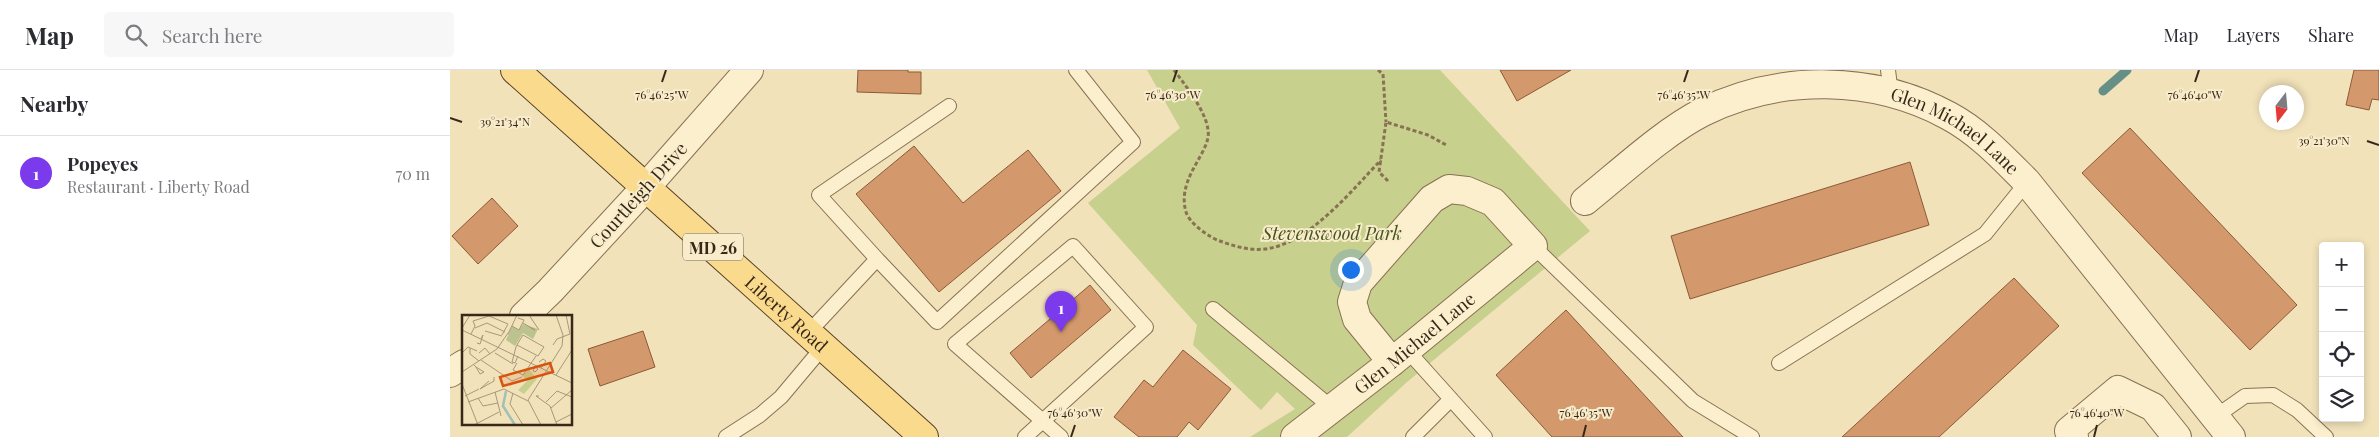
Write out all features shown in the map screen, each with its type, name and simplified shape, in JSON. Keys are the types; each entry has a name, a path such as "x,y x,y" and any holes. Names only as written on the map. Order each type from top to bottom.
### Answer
{"main road":[{"name":"Liberty Road","path":"515,70 924,437"}],"street":[{"name":"Courtleigh Drive","path":"525,315 550,291 646,187 748,70"},
{"name":"Glen Michael Lane","path":"1585,201 1667,136 1696,117 1745,96 1786,86 1890,82 1914,100 1950,116 1995,150 2027,182 2223,427"},
{"path":"1399,356 1357,319 1352,302 1358,283 1432,199 1449,189 1467,191 1493,202 1532,246"},
{"name":"Glen Michael Lane","path":"1295,437 1399,356 1532,246"},
{"path":"450,373 462,365"},
{"path":"2074,437 2069,431 2118,390 2152,406 2178,437"}],"lane":[{"path":"948,106 818,195 937,322 1133,142 1076,70"},
{"path":"1779,363 1985,234 2027,182"},
{"path":"1025,437 1044,421 1146,327 1073,246 955,344 1044,421 1061,437"},
{"path":"1532,246 1692,401 1752,437"},
{"path":"726,437 760,415 781,397 816,340 877,259"},
{"path":"1213,309 1332,408"},
{"path":"1399,356 1451,399 1485,437"},
{"path":"2223,427 2245,396 2273,395 2296,410 2326,437"},
{"path":"1413,437 1451,399"}],"path":[{"path":"1174,70 1190,94 1209,130 1207,140 1186,182 1184,195 1186,214 1198,227 1216,240 1240,248 1265,249 1292,241 1318,222 1381,160"},
{"path":"1378,70 1383,72 1386,122 1379,172 1388,181"},
{"path":"1386,122 1428,135 1448,146"}],"green space":[{"name":"Stevenswood Park","path":"1147,70 1440,70 1590,231 1407,382 1347,437 1250,437 1295,409 1277,392 1261,410 1193,345 1197,325 1088,203 1180,128"}],"building":[{"path":"858,70 908,70 908,72 921,72 921,94 857,92"},
{"path":"1500,70 1571,70 1517,101"},
{"path":"2354,70 2379,70 2379,100 2372,99 2369,110 2346,105"},
{"path":"2130,128 2297,305 2250,350 2082,173"},
{"path":"914,146 963,203 1028,150 1061,191 939,292 856,194"},
{"path":"1910,162 1929,225 1690,299 1671,236"},
{"path":"492,198 518,226 478,264 452,236"},
{"path":"2014,278 2059,326 1939,437 1842,437"},
{"path":"1090,285 1111,310 1031,378 1010,353"},
{"path":"1566,310 1683,437 1552,437 1496,375"},
{"path":"643,331 655,367 600,386 588,349"},
{"path":"1183,350 1231,389 1198,430 1189,422 1177,437 1139,437 1114,417 1144,380 1153,387"}],"waterway":[{"path":"2103,91 2127,70"}],"place":[{"name":"Popeyes","path":"1061,332"}]}
